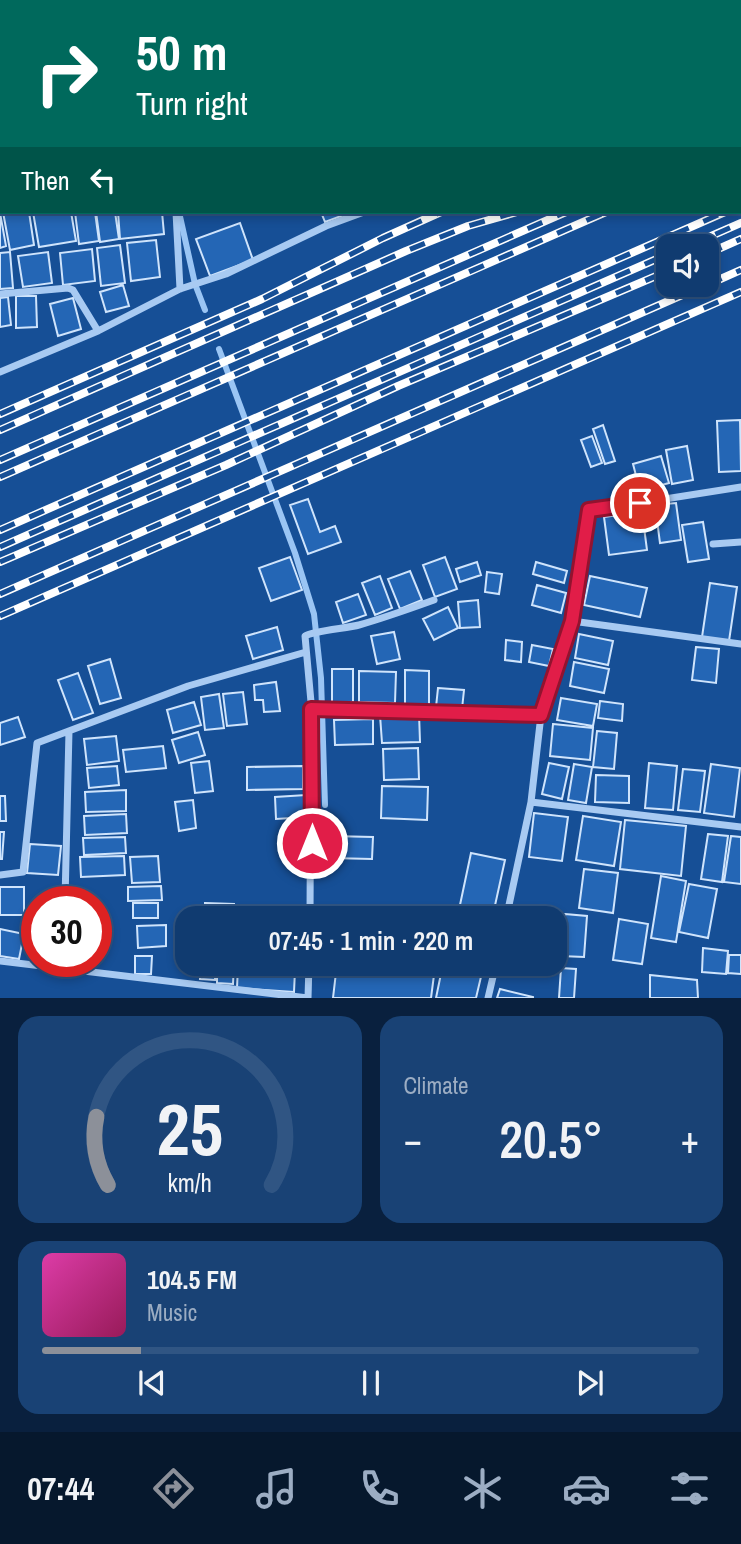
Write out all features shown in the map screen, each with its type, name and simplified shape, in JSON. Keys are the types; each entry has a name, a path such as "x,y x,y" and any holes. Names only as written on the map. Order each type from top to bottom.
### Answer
{"street":[{"path":"176,214 180,289"},
{"path":"0,372 98,331 180,289 226,274 326,226 359,214"},
{"path":"0,294 68,288 73,290 98,331"},
{"path":"509,906 531,802 541,715 572,621 589,510 741,487"},
{"path":"713,544 741,542"},
{"path":"310,906 312,709 305,636 358,625 434,600"},
{"path":"572,621 741,644"},
{"path":"0,874 23,872 37,743 188,686 306,652"},
{"path":"312,709 541,715"},
{"path":"65,886 69,731"},
{"path":"531,802 741,827"},
{"path":"0,961 308,998 309,976"},
{"path":"488,998 493,976"}],"building":[{"path":"0,214 0,214 6,246 0,248"},
{"path":"3,214 29,214 34,245 10,250"},
{"path":"33,214 71,214 76,241 39,247"},
{"path":"75,214 95,214 99,241 79,244"},
{"path":"96,214 115,214 119,239 100,242"},
{"path":"118,214 162,214 164,234 120,239"},
{"path":"322,214 347,214 325,222"},
{"path":"240,223 253,260 210,276 196,239"},
{"path":"156,240 160,277 131,281 127,243"},
{"path":"120,245 125,283 101,286 97,248"},
{"path":"92,249 95,281 63,285 60,253"},
{"path":"10,252 13,288 0,289 0,253"},
{"path":"48,252 52,283 23,287 18,256"},
{"path":"123,285 129,306 106,312 100,292"},
{"path":"16,296 36,296 37,327 16,328"},
{"path":"8,297 11,325 0,327 0,298"},
{"path":"73,298 81,329 58,336 50,304"},
{"path":"740,420 741,471 719,472 717,421"},
{"path":"603,425 615,461 605,464 593,429"},
{"path":"592,436 602,463 591,467 581,440"},
{"path":"687,446 693,480 672,484 666,450"},
{"path":"661,456 669,483 640,491 633,464"},
{"path":"308,499 320,532 335,526 341,542 308,554 290,505"},
{"path":"676,503 681,540 660,543 655,505"},
{"path":"642,512 647,550 609,555 604,517"},
{"path":"703,522 709,559 688,562 682,525"},
{"path":"290,557 302,590 271,601 259,568"},
{"path":"445,557 457,589 435,597 423,565"},
{"path":"477,562 481,575 460,582 456,569"},
{"path":"536,562 567,571 564,583 533,574"},
{"path":"410,571 422,600 400,609 388,579"},
{"path":"487,572 502,574 499,594 485,592"},
{"path":"380,576 392,608 375,615 362,583"},
{"path":"590,576 647,588 640,617 584,605"},
{"path":"710,583 737,587 729,641 702,637"},
{"path":"537,585 566,593 561,613 532,605"},
{"path":"358,594 366,615 343,623 336,602"},
{"path":"478,600 480,627 460,628 458,602"},
{"path":"448,607 458,628 434,640 423,619"},
{"path":"277,627 283,650 253,659 246,636"},
{"path":"394,632 400,659 377,664 371,636"},
{"path":"579,634 613,641 608,665 575,658"},
{"path":"506,640 522,642 521,662 505,660"},
{"path":"532,645 553,649 549,666 529,662"},
{"path":"696,647 719,649 716,683 692,680"},
{"path":"110,659 121,698 100,704 88,666"},
{"path":"574,662 609,669 604,693 570,686"},
{"path":"332,669 353,669 353,702 332,702"},
{"path":"405,670 429,671 429,707 405,706"},
{"path":"359,671 396,672 395,703 359,702"},
{"path":"78,673 93,713 73,720 58,680"},
{"path":"276,682 280,711 264,712 263,700 255,700 254,685"},
{"path":"438,688 464,690 462,709 436,707"},
{"path":"243,692 247,724 227,726 223,694"},
{"path":"219,694 224,728 205,730 201,697"},
{"path":"561,698 597,704 593,726 557,720"},
{"path":"600,701 623,704 622,721 598,718"},
{"path":"194,702 201,725 173,733 167,710"},
{"path":"419,713 420,742 382,743 380,715"},
{"path":"18,717 25,737 0,745 0,723"},
{"path":"373,719 373,744 335,745 334,720"},
{"path":"553,724 593,728 590,760 550,756"},
{"path":"597,731 617,733 614,769 593,767"},
{"path":"198,732 205,755 179,763 172,740"},
{"path":"116,736 119,761 87,765 84,739"},
{"path":"163,746 166,768 126,772 123,750"},
{"path":"418,748 419,779 384,780 383,749"},
{"path":"209,761 213,791 195,793 191,763"},
{"path":"549,763 569,767 562,799 542,794"},
{"path":"649,763 677,766 673,810 645,808"},
{"path":"574,764 592,767 586,803 568,800"},
{"path":"711,764 740,768 734,817 704,813"},
{"path":"117,766 119,785 89,788 87,768"},
{"path":"303,766 303,789 247,790 247,767"},
{"path":"683,769 705,771 700,812 678,810"},
{"path":"596,775 629,776 629,803 595,802"},
{"path":"382,786 428,787 427,820 381,818"},
{"path":"126,790 126,811 86,812 85,792"},
{"path":"306,795 307,817 276,819 275,797"},
{"path":"0,796 5,796 6,821 0,821"},
{"path":"193,800 196,828 179,831 175,802"},
{"path":"534,813 568,817 562,861 529,857"},
{"path":"126,814 127,833 85,835 84,816"},
{"path":"583,816 621,822 614,866 576,860"},
{"path":"625,820 686,826 681,876 620,869"},
{"path":"0,832 4,832 2,859 0,859"},
{"path":"708,834 728,836 722,882 701,879"},
{"path":"331,836 373,837 372,859 331,858"},
{"path":"731,836 741,837 741,884 724,882"},
{"path":"125,837 126,853 84,855 83,838"},
{"path":"30,844 61,846 58,875 27,873"},
{"path":"471,853 505,860 495,906 460,906"},
{"path":"124,856 125,875 81,877 80,857"},
{"path":"158,856 160,882 132,883 130,857"},
{"path":"584,869 618,873 613,913 579,908"},
{"path":"661,876 686,881 676,942 651,938"},
{"path":"689,884 717,889 708,938 679,932"},
{"path":"161,886 162,900 128,901 128,887"},
{"path":"0,887 21,887 21,915 0,915"},
{"path":"133,903 158,903 158,918 133,918"},
{"path":"205,903 234,904 234,906 205,906"},
{"path":"567,914 587,916 584,957 567,956"},
{"path":"619,919 648,924 642,964 613,960"},
{"path":"166,925 166,946 138,948 137,926"},
{"path":"0,929 21,933 19,959 0,956"},
{"path":"703,948 728,951 726,974 702,972"},
{"path":"729,955 741,955 741,974 728,973"},
{"path":"135,956 152,956 151,974 135,974"},
{"path":"567,968 576,969 574,998 559,998 560,976 567,976"},
{"path":"650,975 697,980 698,998 650,998"},
{"path":"200,976 215,976 215,980 200,979"},
{"path":"217,976 233,976 233,984 217,983"},
{"path":"238,976 295,976 294,992 237,988"},
{"path":"336,976 434,976 431,998 333,998"},
{"path":"441,976 481,976 476,998 436,998"},
{"path":"500,989 533,997 533,998 497,998"}],"waterway":[{"path":"179,214 195,284 205,310"},
{"path":"219,349 295,553 314,614 321,678 325,805"}],"railway":[{"path":"0,414 262,299 437,214"},
{"path":"0,430 406,251 468,226 510,214"},
{"path":"0,460 561,214"},
{"path":"0,477 601,214"},
{"path":"0,530 720,214"},
{"path":"716,234 741,223"},
{"path":"719,249 741,239"},
{"path":"0,547 656,259"},
{"path":"719,280 741,270"},
{"path":"0,562 226,465 398,386 656,276"},
{"path":"0,616 741,292"},
{"path":"0,594 678,297"}],"route":[{"path":"312,843 311,709 541,715 572,621 589,510 640,503"}]}
